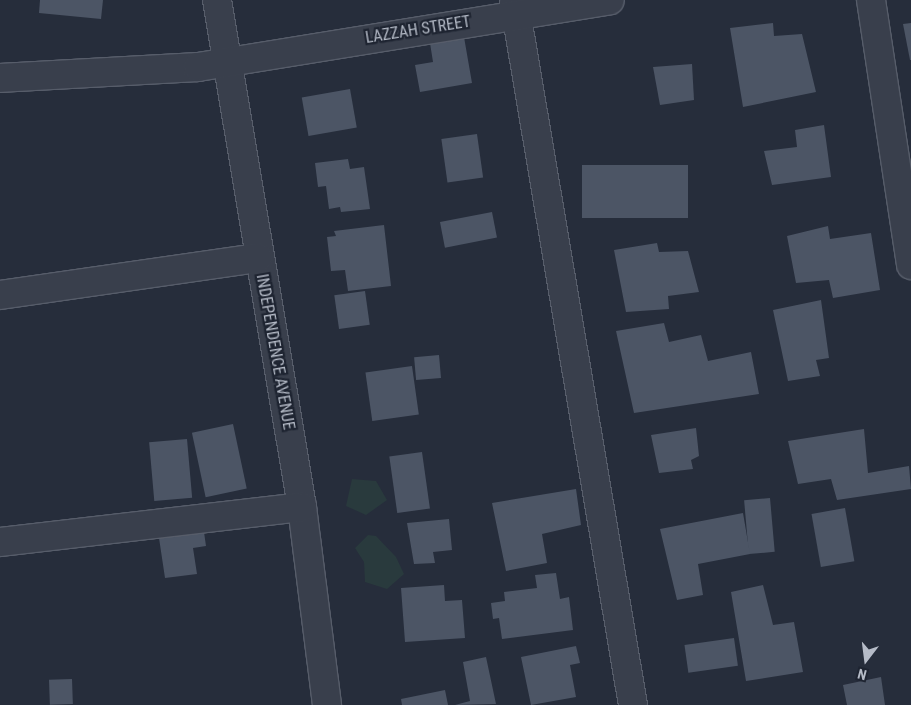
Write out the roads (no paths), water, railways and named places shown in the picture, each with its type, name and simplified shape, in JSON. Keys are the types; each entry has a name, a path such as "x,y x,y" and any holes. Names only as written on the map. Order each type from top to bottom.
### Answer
{"street":[{"name":"INDEPENDENCE AVENUE","path":"217,0 258,258 302,508 327,705"},
{"name":"LAZZAH STREET","path":"0,78 198,67 226,60 515,7 610,0"},
{"path":"871,0 911,265"},
{"path":"515,7 633,705"},
{"path":"0,295 258,258"},
{"path":"0,542 302,508"}]}
